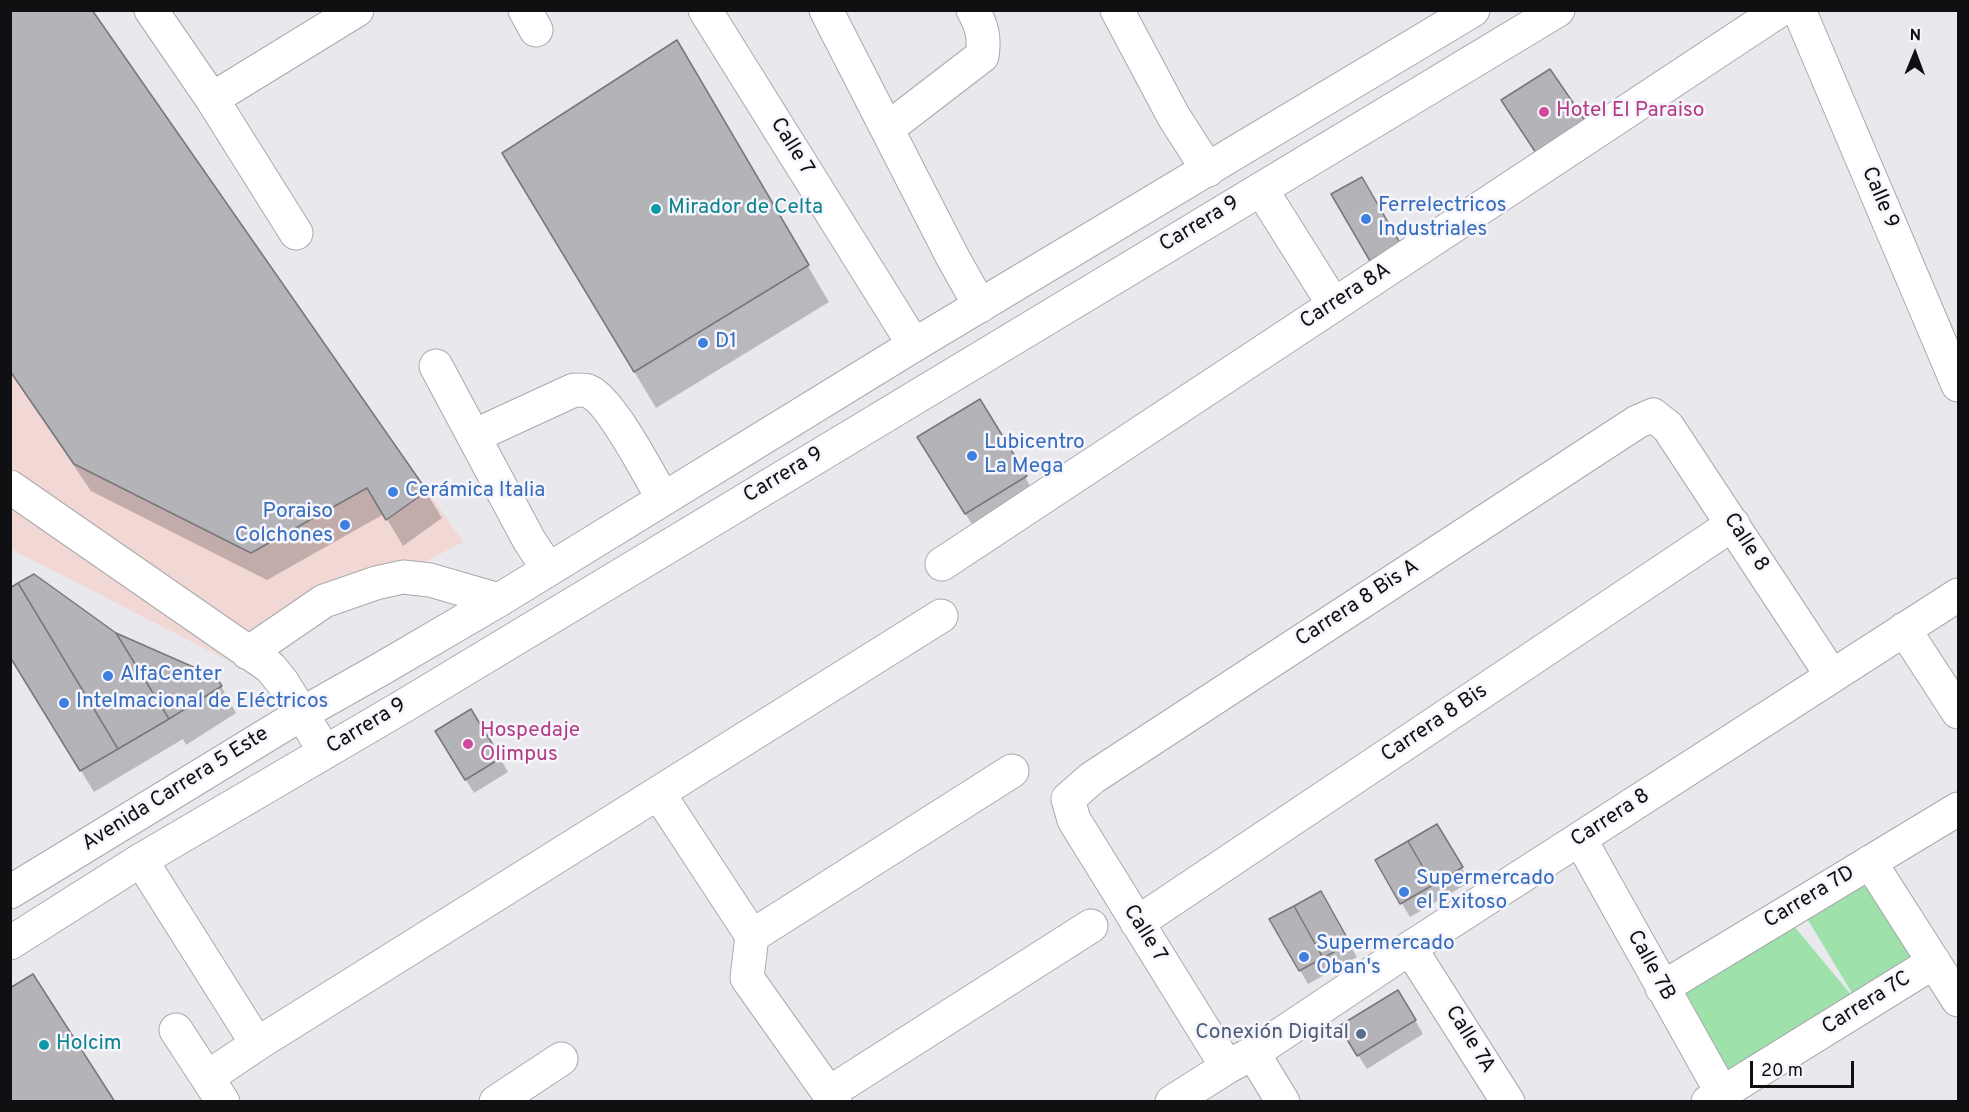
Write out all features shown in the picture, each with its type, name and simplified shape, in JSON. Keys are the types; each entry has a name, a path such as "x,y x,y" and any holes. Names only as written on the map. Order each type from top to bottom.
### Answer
{"street":[{"path":"152,10 212,99 296,233"},
{"path":"212,99 357,10"},
{"name":"Calle 7","path":"705,10 914,345"},
{"path":"826,10 980,306"},
{"path":"886,129 982,56 985,42 981,25 973,10"},
{"path":"1117,10 1174,117 1208,170"},
{"name":"Carrera 9","path":"499,600 914,345 1473,10"},
{"name":"Carrera 9","path":"10,943 141,860 325,752 1558,10"},
{"name":"Carrera 8A","path":"942,564 1780,10"},
{"name":"Calle 9","path":"1799,10 1959,385"},
{"path":"1261,189 1334,305"},
{"path":"436,366 529,540 548,568"},
{"path":"474,436 574,390 588,391 602,400 663,499"},
{"name":"Calle 8","path":"1653,415 1668,427 1832,676"},
{"name":"Carrera 8 Bis A","path":"1068,799 1092,778 1636,422 1653,415"},
{"path":"10,487 270,667 284,683 325,752"},
{"name":"Carrera 8 Bis","path":"1137,923 1733,524"},
{"path":"248,653 324,601 376,583 403,578 430,580 499,600"},
{"name":"Carrera 8","path":"1172,1101 1240,1060 1959,595"},
{"name":"Avenida Carrera 5 Este","path":"13,886 303,713 499,600"},
{"path":"176,1030 215,1089 257,1044 941,616"},
{"path":"1904,630 1959,712"},
{"path":"752,936 1012,771"},
{"path":"658,794 752,936 747,978 832,1097 1091,926"},
{"name":"Calle 7","path":"1068,799 1074,820 1137,923 1240,1060 1283,1101"},
{"name":"Carrera 7D","path":"1662,988 1959,809"},
{"name":"Calle 7B","path":"1580,839 1662,988 1715,1097"},
{"path":"141,860 257,1044"},
{"path":"1870,862 1959,1000"},
{"name":"Calle 7A","path":"1410,948 1508,1101"},
{"name":"Carrera 7C","path":"1715,1097 1934,962"},
{"path":"496,1101 561,1059"}],"shaded area":[{"path":"10,11 94,11 463,542 231,662 11,549"}],"green space":[{"path":"1870,862 1926,948 1862,1007 1722,1093 1662,988 1784,914 1858,1003 1799,905"}],"building":[{"path":"10,10 92,10 427,491 386,520 367,488 251,553 74,464 10,371"},
{"name":"Mirador de Celta","path":"677,40 809,265 634,372 502,153"},
{"name":"Hotel El Paraiso","path":"1550,69 1587,123 1538,156 1501,100"},
{"name":"Ferrelectricos Industriales","path":"1362,177 1400,243 1370,261 1331,194"},
{"name":"Lubicentro La Mega","path":"980,399 1027,476 965,514 917,437"},
{"name":"AlfaCenter","path":"34,574 116,633 169,719 118,749 18,583"},
{"name":"Intelmacional de Eléctricos","path":"18,583 118,749 80,771 10,657 10,588"},
{"path":"116,633 216,677 222,686 169,719"},
{"name":"Hospedaje Olimpus","path":"471,709 501,758 465,780 435,731"},
{"path":"1437,824 1463,867 1433,885 1408,841"},
{"path":"1408,841 1433,885 1400,904 1375,860"},
{"path":"1321,891 1350,943 1323,958 1294,906"},
{"path":"1294,906 1323,958 1299,971 1269,919"},
{"name":"Holcim","path":"33,974 115,1102 10,1102 10,988"},
{"path":"1398,990 1416,1020 1357,1056 1339,1026"}],"place":[{"name":"Hotel El Paraiso","path":"1544,112"},
{"name":"Mirador de Celta","path":"656,209"},
{"name":"Ferrelectricos Industriales","path":"1366,219"},
{"name":"D1","path":"703,343"},
{"name":"Lubicentro La Mega","path":"972,456"},
{"name":"Cerámica Italia","path":"393,492"},
{"name":"Poraiso Colchones","path":"345,525"},
{"name":"AlfaCenter","path":"108,676"},
{"name":"Intelmacional de Eléctricos","path":"64,703"},
{"name":"Hospedaje Olimpus","path":"468,744"},
{"name":"Supermercado el Exitoso","path":"1404,892"},
{"name":"Supermercado Oban's","path":"1304,957"},
{"name":"Conexión Digital","path":"1361,1034"},
{"name":"Holcim","path":"44,1045"}]}
